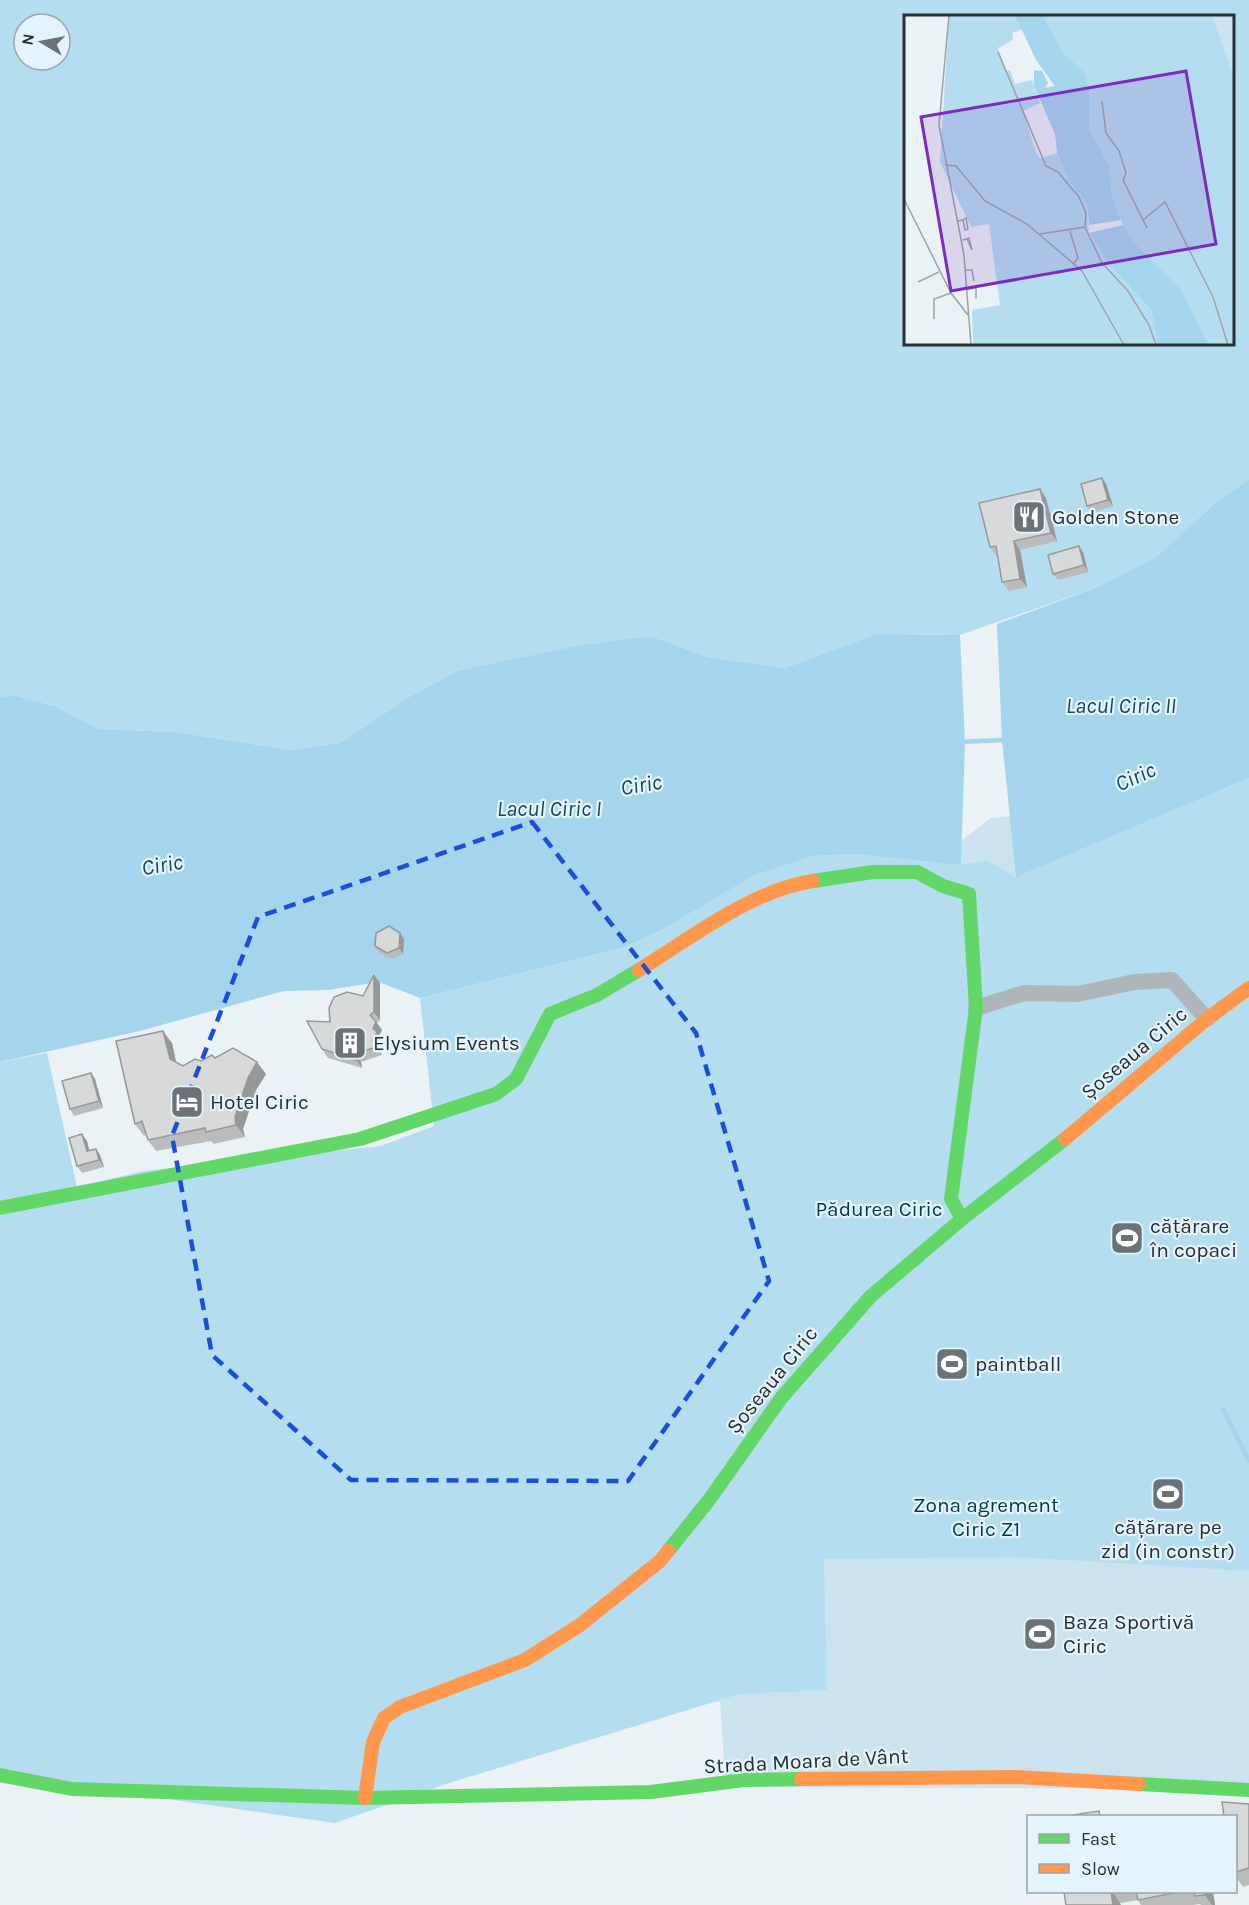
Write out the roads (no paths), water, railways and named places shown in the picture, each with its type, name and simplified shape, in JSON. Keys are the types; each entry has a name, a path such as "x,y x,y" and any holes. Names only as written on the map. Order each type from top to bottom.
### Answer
{"main road":[{"path":"0,1208 360,1139 496,1094 516,1079 550,1014 617,985 673,947 752,901 792,884 873,872 917,872 943,886 969,894 976,1008 951,1199 962,1219"},
{"name":"Șoseaua Ciric","path":"364,1798 373,1742 384,1718 400,1707 525,1660 543,1650 580,1626 660,1561 820,1351 872,1296 962,1219 1066,1138 1207,1019 1249,988"},
{"name":"Strada Moara de Vânt","path":"0,1775 72,1789 364,1798 651,1792 744,1780 935,1776 1014,1777 1249,1790"}],"street":[{"path":"976,1008 1024,993 1078,994 1134,982 1172,980 1207,1019"}],"water":[{"name":"Lacul Ciric II","path":"1249,479 1249,778 1016,877 1002,740 997,624 1095,588 1156,557 1213,505"},
{"name":"Lacul Ciric I","path":"876,634 960,635 965,742 961,865 853,854 814,856 755,875 664,929 625,947 420,998 379,982 328,990 284,991 140,1031 0,1062 0,697 13,695 55,706 98,729 178,732 289,750 340,743 409,697 457,671 577,646 651,636 707,657 785,668"}],"waterway":[{"name":"Ciric","path":"960,742 1002,740 1007,745"},
{"path":"1223,1409 1249,1461"}],"place":[{"name":"Golden Stone","path":"1029,517"},
{"name":"Elysium Events","path":"350,1043"},
{"name":"Hotel Ciric","path":"187,1102"},
{"name":"cățărare în copaci","path":"1127,1238"},
{"name":"paintball","path":"952,1364"},
{"name":"cățărare pe zid (in constr)","path":"1168,1494"},
{"name":"Baza Sportivă Ciric","path":"1040,1634"}],"park label":[{"name":"Pădurea Ciric","path":"879,1209"},
{"name":"Zona agrement Ciric Z1","path":"986,1517"}]}
